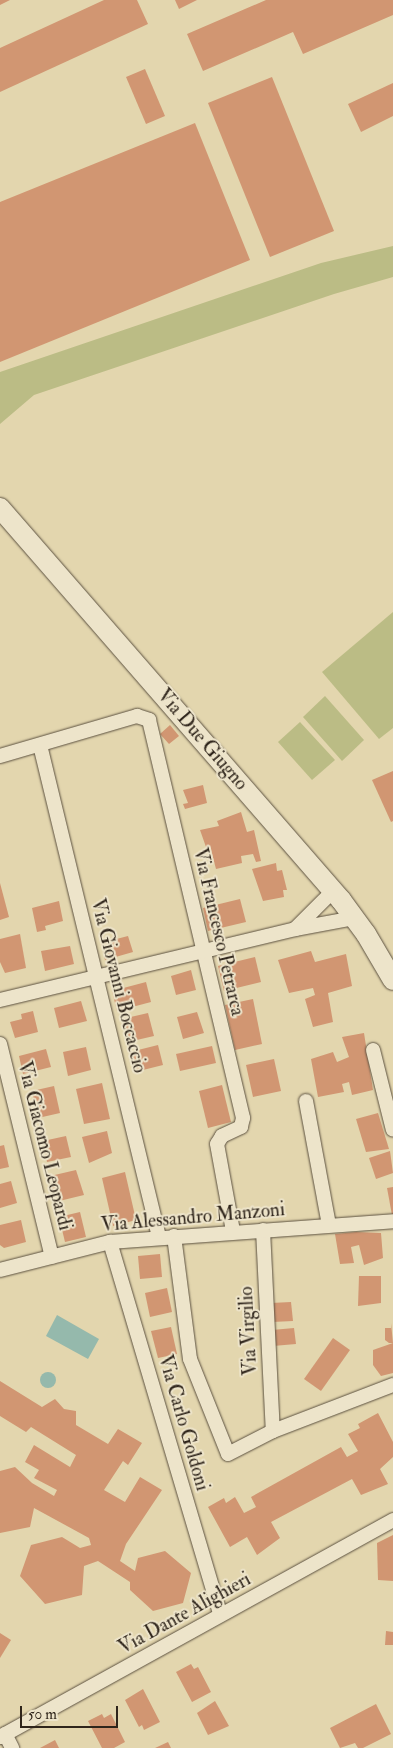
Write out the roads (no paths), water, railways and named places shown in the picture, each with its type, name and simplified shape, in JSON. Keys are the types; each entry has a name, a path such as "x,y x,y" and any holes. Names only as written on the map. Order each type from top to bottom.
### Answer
{"main road":[{"name":"Via Due Giugno","path":"0,508 333,890 354,918 393,980"}],"street":[{"name":"Via Francesco Petrarca","path":"40,745 137,716 146,717 151,724 243,1118 241,1127 222,1136 217,1144 233,1231"},
{"path":"0,756 40,745"},
{"name":"Via Giovanni Boccaccio","path":"40,745 159,1237"},
{"path":"295,929 333,890"},
{"path":"0,1000 295,929 354,918"},
{"name":"Via Giacomo Leopardi","path":"0,1044 52,1257"},
{"path":"373,1050 393,1130"},
{"path":"306,1101 329,1225"},
{"name":"Via Alessandro Manzoni","path":"0,1270 110,1242 233,1231 393,1221"},
{"name":"Via Virgilio","path":"263,1230 273,1431"},
{"path":"174,1236 190,1359 228,1454 273,1431 393,1385"},
{"name":"Via Carlo Goldoni","path":"110,1242 220,1614"},
{"name":"Via Dante Alighieri","path":"2,1735 220,1614 392,1522"},
{"path":"2,1735 12,1748"}],"water":[{"path":"57,1315 99,1339 88,1359 46,1336"},
{"path":"48,1372 54,1374 56,1380 54,1386 48,1388 42,1386 40,1380 42,1374"}]}
